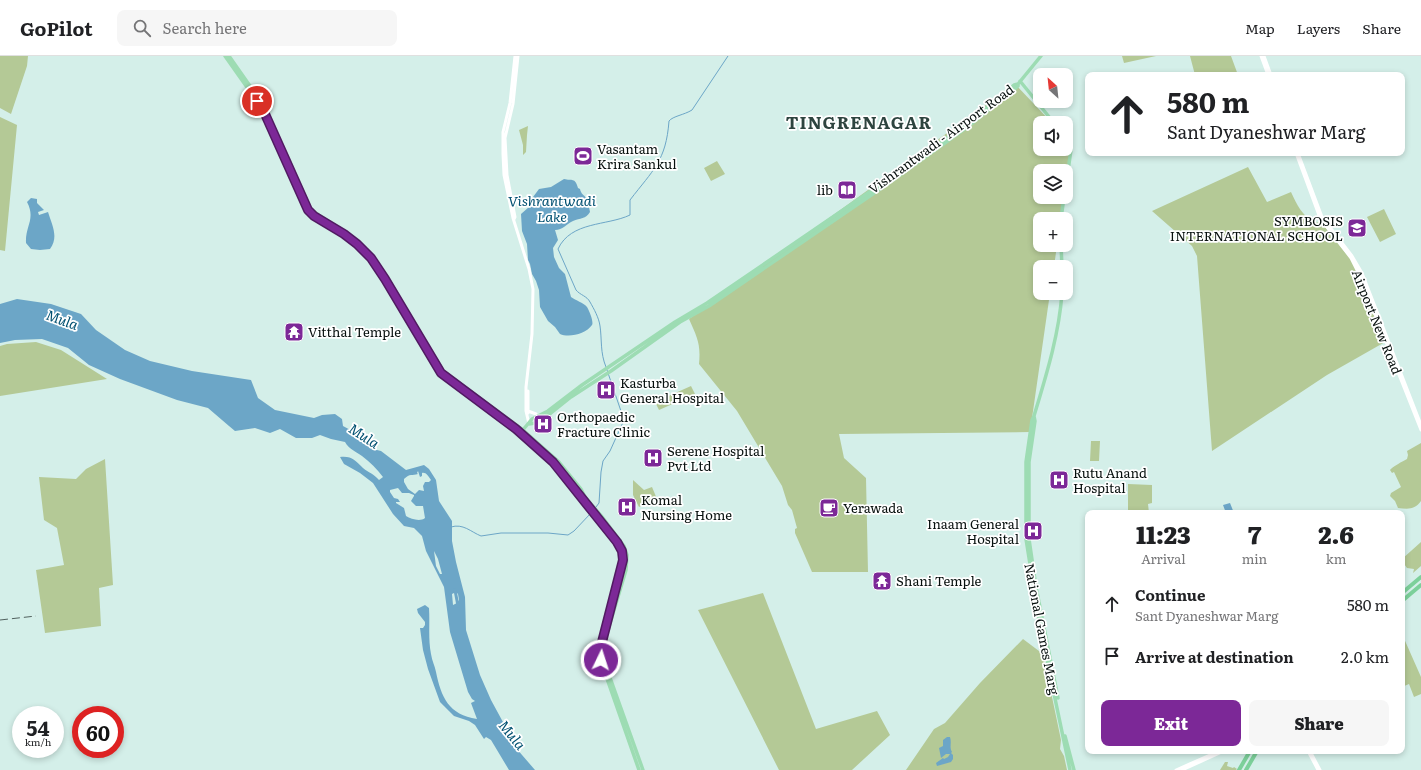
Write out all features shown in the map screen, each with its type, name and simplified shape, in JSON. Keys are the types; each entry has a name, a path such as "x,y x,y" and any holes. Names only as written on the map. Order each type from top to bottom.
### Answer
{"highway":[{"path":"1405,590 1421,577"},
{"path":"1405,597 1421,585"},
{"path":"1239,770 1248,754"},
{"path":"1246,770 1255,754"}],"main road":[{"path":"225,56 236,68"},
{"path":"229,56 263,110 310,211 348,234 373,256 441,373 522,431"},
{"path":"516,56 512,99 504,137 507,175 515,217 514,219 531,279 533,294 532,342 526,387 526,411 528,412 528,424 518,426"},
{"path":"1041,56 1019,82 1048,116"},
{"path":"1262,56 1269,72"},
{"name":"Vishrantwadi - Airport Road","path":"522,431 532,419 548,411 575,391 609,370 674,322 707,303 881,184 968,122 1019,82"},
{"name":"Airport New Road","path":"1298,156 1322,217 1352,256 1362,274 1421,425"},
{"name":"Airport New Road","path":"1298,156 1320,218 1350,258 1359,274 1421,430"},
{"name":"National Games Marg","path":"1061,300 1058,323 1049,363 1034,416 1029,462 1029,539 1036,587 1072,770"},
{"path":"435,362 443,371 462,386 518,426 553,462 620,541 625,549 627,555 626,570 605,643 604,659 610,681 643,770"},
{"path":"528,412 536,414"},
{"path":"596,513 615,539 623,556 623,565 602,642 601,660 607,682 639,770"},
{"path":"1176,770 1212,754"},
{"path":"1182,770 1217,754"},
{"path":"1311,754 1319,770"}],"green space":[{"path":"0,56 28,56 27,66 11,114 0,108"},
{"path":"1122,56 1156,56 1124,63"},
{"path":"1190,56 1231,56 1237,72 1194,72"},
{"path":"1015,84 1033,103 1033,108 1038,108 1045,116 1033,116 1033,156 1070,156 1069,164 1033,164 1033,204 1063,204 1062,212 1033,212 1033,252 1056,252 1055,260 1033,260 1033,300 1049,300 1030,432 839,434 844,458 866,478 868,572 812,572 795,533 795,529 797,528 792,510 788,505 782,486 737,411 699,364 698,341 689,319"},
{"path":"0,117 17,125 5,251 0,250"},
{"path":"528,126 526,152 523,155 523,145 519,130"},
{"path":"717,161 725,174 711,181 704,168"},
{"path":"1248,167 1267,202 1291,192 1303,213 1314,223 1321,222 1353,262 1385,342 1327,375 1212,451 1197,256 1192,246 1152,211"},
{"path":"1384,209 1396,234 1380,242 1367,217"},
{"path":"36,342 61,350 107,379 0,396 0,346 7,344"},
{"path":"691,386 695,394 659,410 655,402"},
{"path":"1091,441 1100,441 1099,461 1090,461"},
{"path":"1421,443 1421,501 1416,506 1408,509 1398,508 1395,501 1390,496 1391,493 1401,487 1394,472 1392,473 1390,470 1407,459 1407,451"},
{"path":"105,459 113,585 99,588 101,626 45,633 36,570 64,565 57,528 44,520 39,477 76,479 86,469"},
{"path":"633,480 644,490 652,487 657,499 639,507 633,495"},
{"path":"1128,484 1152,485 1152,503 1148,504 1149,510 1128,510"},
{"path":"1421,542 1421,566 1413,573 1414,569 1407,568 1405,565 1405,556"},
{"path":"763,593 816,729 877,711 890,735 852,770 779,770 698,610"},
{"path":"1023,639 1043,654 1061,740 1060,749 1064,756 1067,770 906,770 934,729 945,723 980,683"},
{"path":"1405,641 1421,677 1421,694 1414,697 1409,684 1405,686"},
{"path":"1225,762 1228,762 1227,766 1237,769 1220,770"}],"water":[{"name":"Vishrantwadi Lake","path":"564,179 573,180 576,182 578,188 587,200 587,207 589,207 590,212 585,217 555,230 558,240 553,248 554,257 559,268 565,274 571,297 587,307 592,321 592,325 586,331 568,336 560,334 548,321 540,307 539,290 532,274 528,260 527,244 522,231 521,214 529,207 530,201 539,189 551,187"},
{"path":"31,198 37,199 37,203 44,210 38,212 39,215 48,212 53,226 54,235 53,244 50,249 31,249 26,243 30,218 30,208 27,202"},
{"path":"17,299 51,304 81,314 96,330 125,350 150,361 192,371 251,380 258,398 275,410 314,418 322,415 335,414 342,419 343,426 354,432 373,449 381,451 406,470 424,465 429,469 436,480 439,501 452,521 452,541 465,597 466,630 480,675 491,700 514,741 516,748 535,770 509,770 491,740 486,737 484,739 475,725 469,721 454,716 440,702 423,650 420,628 423,628 425,622 418,613 417,609 425,605 429,608 431,657 444,697 453,709 459,713 467,717 477,719 471,703 475,701 468,692 450,632 444,587 426,551 422,536 414,528 404,526 393,514 373,483 360,473 344,464 340,457 348,457 353,459 379,480 383,477 368,461 350,448 345,442 320,435 312,438 296,438 280,429 270,433 255,428 235,431 208,408 177,400 120,379 89,365 68,348 42,339 15,340 0,343 0,304","holes":["418,471 420,477 422,476 422,473 425,473 431,480 429,482 425,482 423,486 424,491 419,490 415,494 408,489 404,479 409,475 418,474","398,488 402,493 414,495 411,501 416,506 423,506 425,518 418,520 406,516 404,508 396,503 400,502 398,499 394,498 390,490","434,551 442,574 440,574 436,566","456,592 459,600 453,605 452,594"]},
{"path":"1230,503 1233,510 1225,510 1223,505"},
{"path":"950,737 953,759 951,762 937,766 936,763 943,758 948,757 950,754 946,754 941,758 939,748 943,746 943,740"}],"waterway":[{"path":"606,367 603,357 600,326 597,317 589,300 576,290 558,249 564,240 572,233 580,229 630,215 630,200 652,172 661,156 665,146 669,121 692,110 728,56"},
{"path":"596,507 599,503 603,461 610,451 624,420 607,370"},
{"path":"451,527 459,526 467,528 481,536 501,533 548,533 568,535 574,531 591,513"},
{"name":"Mula","path":"455,590 458,606"}],"railway":[{"path":"0,620 36,616"}],"place":[{"name":"Vasantam Krira Sankul","path":"583,156"},
{"name":"lib","path":"847,190"},
{"name":"SYMBOSIS INTERNATIONAL SCHOOL","path":"1357,228"},
{"name":"Vitthal Temple","path":"294,332"},
{"name":"Kasturba General Hospital","path":"606,390"},
{"name":"Orthopaedic Fracture Clinic","path":"543,424"},
{"name":"Serene Hospital Pvt Ltd","path":"653,458"},
{"name":"Rutu Anand Hospital","path":"1059,480"},
{"name":"Komal Nursing Home","path":"627,507"},
{"name":"Yerawada","path":"829,508"},
{"name":"Inaam General Hospital","path":"1033,531"},
{"name":"Shani Temple","path":"882,581"}],"district":[{"name":"TINGRENAGAR","path":"859,123"}],"route":[{"path":"257,101 265,114 308,210 314,216 330,224 344,234 371,258 441,373 516,429 553,462 617,542 622,551 623,565 602,642 601,660"}]}
